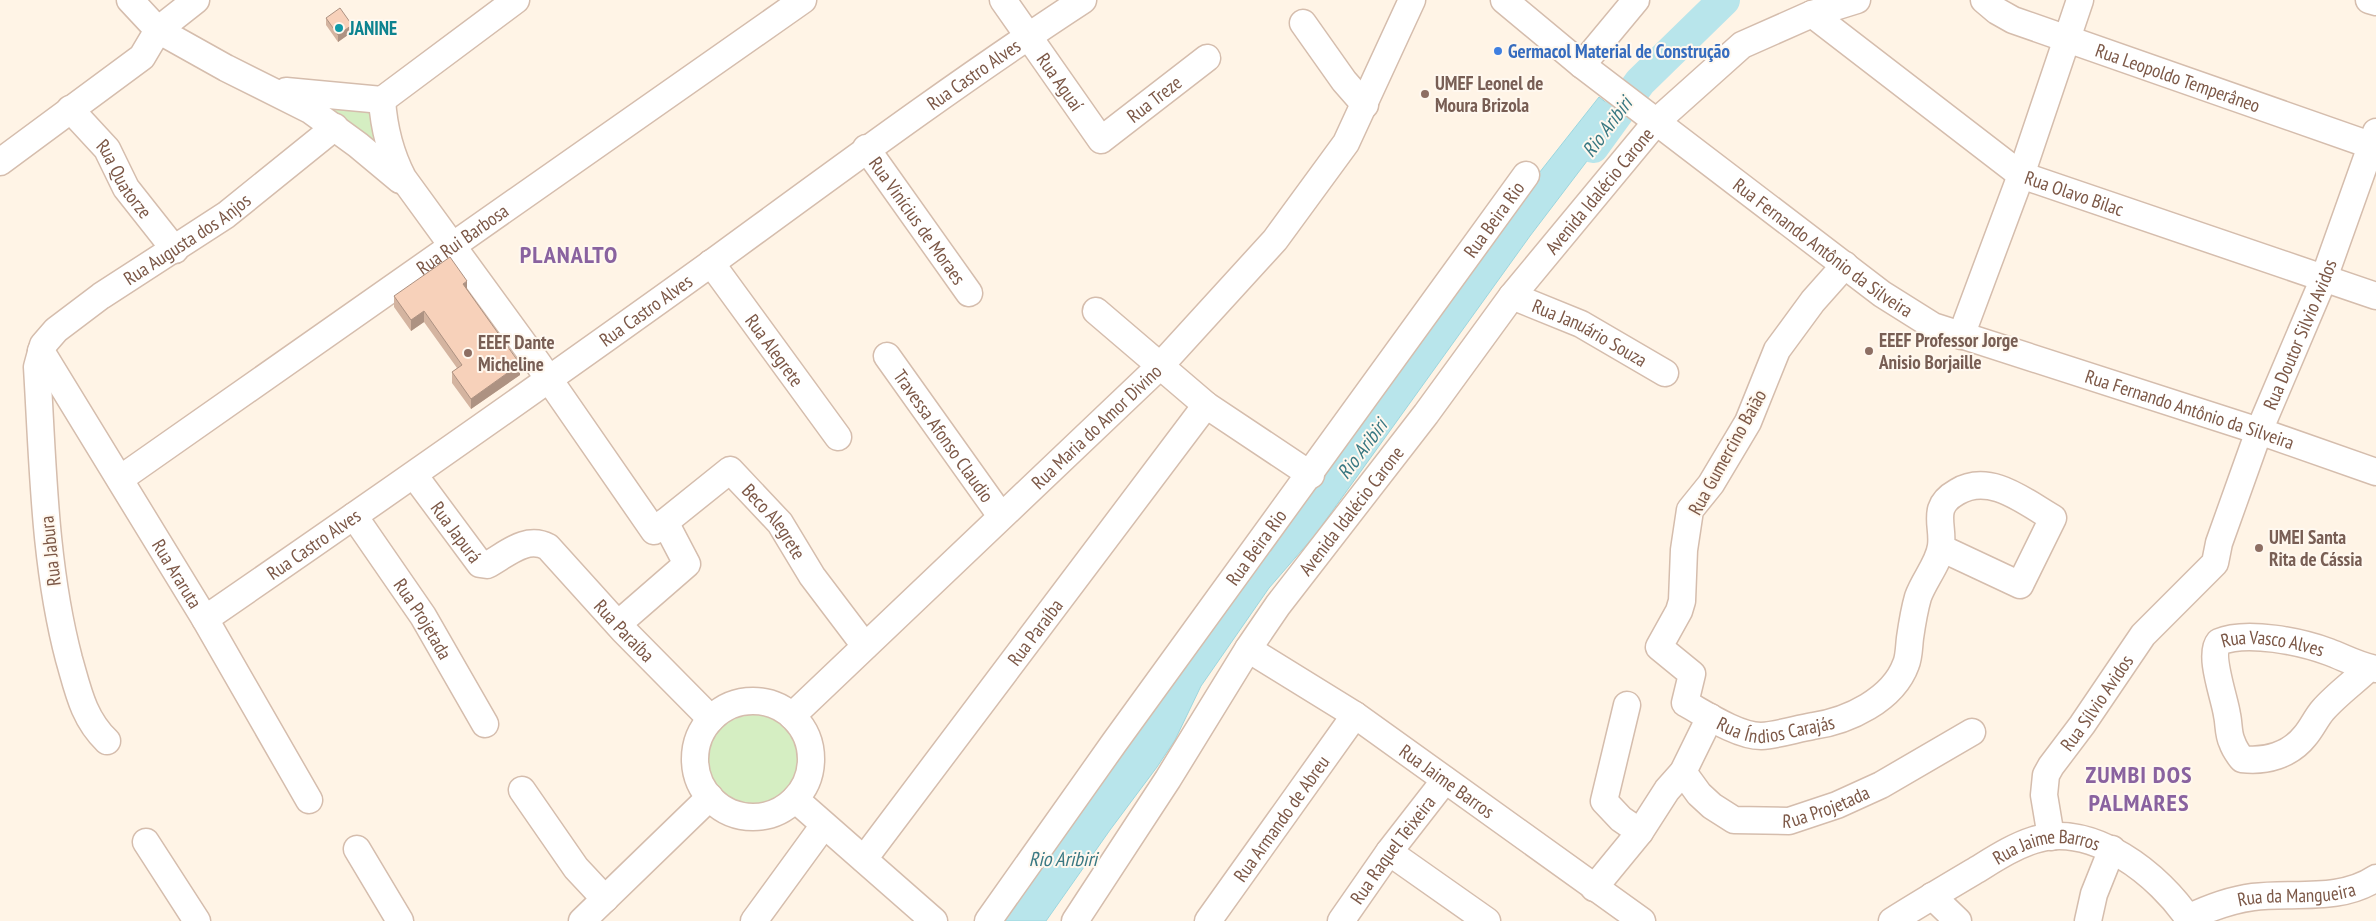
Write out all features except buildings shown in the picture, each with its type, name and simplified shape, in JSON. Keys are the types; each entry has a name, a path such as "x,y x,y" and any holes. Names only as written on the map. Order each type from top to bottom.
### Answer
{"street":[{"path":"130,0 158,30 258,84 282,90 328,113 383,154 403,178 548,378 654,531 665,522 687,564 618,624"},
{"path":"0,162 70,108 142,57 158,30 196,0"},
{"path":"328,113 382,100 516,0"},
{"name":"Rua Rui Barbosa","path":"120,479 803,0"},
{"name":"Rua Aguaí","path":"1003,0 1101,140"},
{"name":"Rua Castro Alves","path":"205,619 414,475 712,263 866,148 1083,0"},
{"name":"Rua Maria do Amor Divino","path":"792,716 1160,366 1275,240 1346,143 1412,0"},
{"name":"Rua Fernando Antônio da Silveira","path":"1504,0 1606,84 1882,294 1933,326 2259,431 2376,472"},
{"path":"1582,65 1636,0"},
{"name":"Avenida Idalécio Carone","path":"1075,921 1168,779 1248,649 1284,597 1421,421 1647,114 1742,45 1812,14 1857,0"},
{"name":"Rua Leopoldo Temperâneo","path":"1984,0 1997,12 2013,20 2374,141"},
{"path":"1961,336 2021,175 2080,0"},
{"path":"2369,0 2376,2"},
{"name":"Rua Olavo Bilac","path":"1812,14 2021,175 2376,296"},
{"path":"1303,23 1344,81 1365,105"},
{"name":"Rua Treze","path":"1101,140 1207,58"},
{"path":"382,100 386,133 383,154"},
{"name":"Rua Quatorze","path":"70,108 107,149 126,188 175,250"},
{"name":"Rua Augusta dos Anjos","path":"40,351 49,337 68,320 175,250 263,187 328,113"},
{"name":"Rua Doutor Silvio Avidos","path":"2192,586 2214,563 2218,543 2259,431 2324,278 2374,141"},
{"name":"Rua Vinícius de Moraes","path":"866,148 969,293"},
{"name":"Rua Beira Rio","path":"988,921 1114,743 1311,474 1526,175"},
{"name":"Rua Alegrete","path":"712,263 838,437"},
{"name":"Rua Gumercino Baião","path":"1710,717 1685,703 1692,674 1659,647 1682,601 1684,550 1690,510 1716,476 1748,422 1777,350 1813,300 1845,264"},
{"name":"Rua Januário Souza","path":"1512,296 1581,324 1665,373"},
{"path":"1096,310 1206,405 1311,474"},
{"name":"Rua Araruta","path":"40,351 205,619 309,800"},
{"name":"Rua Jabura","path":"40,351 37,368 52,581 60,625 83,708 94,726 108,741"},
{"name":"Travessa Afonso Claudio","path":"887,356 1001,516"},
{"name":"Rua Paraíba","path":"864,859 1206,405"},
{"name":"Beco Alegrete","path":"665,522 730,470 780,523 812,576 865,646"},
{"name":"Rua Japurá","path":"414,475 480,564 487,565 524,544 537,543"},
{"name":"Rua Índios Carajás","path":"1594,888 1640,832 1670,786 1683,772 1710,717 1750,735 1761,736 1836,722 1870,704 1895,683 1907,662 1916,606 1921,591 1941,548 1940,514 1949,498 1964,488 1981,486 2001,489 2053,518 2020,585 1941,548"},
{"name":"Rua Projetada","path":"354,516 423,616 485,724"},
{"name":"Rua Paraíba","path":"537,543 552,552 618,624 711,719"},
{"name":"Rua Sílvio Avidos","path":"2050,837 2044,795 2046,775 2051,766 2082,725 2143,635 2192,586"},
{"name":"Rua Vasco Alves","path":"2243,638 2273,638 2310,646 2372,669 2332,701 2306,736 2291,749 2273,758 2259,760 2242,759 2239,755 2231,741 2227,712 2218,678 2216,646 2220,642 2243,638"},
{"name":"Rua Jaime Barros","path":"1248,649 1355,715 1635,919"},
{"path":"751,701 773,705 792,716 806,735 811,757 807,780 795,799 778,812 757,817 726,810 710,797 699,778 695,758 700,737 711,719 729,706 751,701"},
{"path":"1627,705 1604,801 1621,819 1640,832"},
{"name":"Rua Armando de Abreu","path":"1208,921 1355,715"},
{"name":"Rua Projetada","path":"1683,772 1699,794 1712,806 1734,820 1789,821 1837,805 1881,785 1972,732"},
{"name":"Rua Raquel Teixeira","path":"1341,921 1390,852 1445,780"},
{"path":"522,790 576,868 604,899"},
{"path":"582,921 710,797"},
{"path":"795,799 934,921"},
{"path":"754,921 824,825"},
{"name":"Rua Jaime Barros","path":"1892,921 2005,853 2035,840 2050,837 2080,840 2112,849 2141,869 2173,900 2189,919"},
{"path":"146,842 197,921"},
{"path":"357,849 400,921"},
{"path":"2088,921 2094,894 2112,849"},
{"path":"1390,852 1487,921"},
{"name":"Rua da Mangueira","path":"2189,919 2238,899 2346,892 2376,878"},
{"path":"1932,896 1958,921"}],"green space":[{"path":"331,107 370,107 377,147 331,109"},
{"path":"754,715 772,718 787,729 798,744 801,762 798,780 787,795 772,806 754,809 736,806 721,795 710,780 707,762 710,744 721,729 736,718"}],"water":[{"name":"Rio Aribiri","path":"1599,97 1622,115 1530,236 1315,535 1269,588 1201,686 1175,740 1157,767 1046,921 997,921 1498,225"}],"waterway":[{"name":"Rio Aribiri","path":"1593,147 1640,82 1724,0"}],"place":[{"name":"JANINE","path":"339,28"},
{"name":"Germacol Material de Construção","path":"1498,51"},
{"name":"UMEF Leonel de Moura Brizola","path":"1425,94"},
{"name":"EEEF Professor Jorge Anisio Borjaille","path":"1869,351"},
{"name":"EEEF Dante Micheline","path":"468,353"},
{"name":"UMEI Santa Rita de Cássia","path":"2259,548"}],"district":[{"name":"PLANALTO","path":"569,254"},
{"name":"ZUMBI DOS PALMARES","path":"2139,788"}]}
